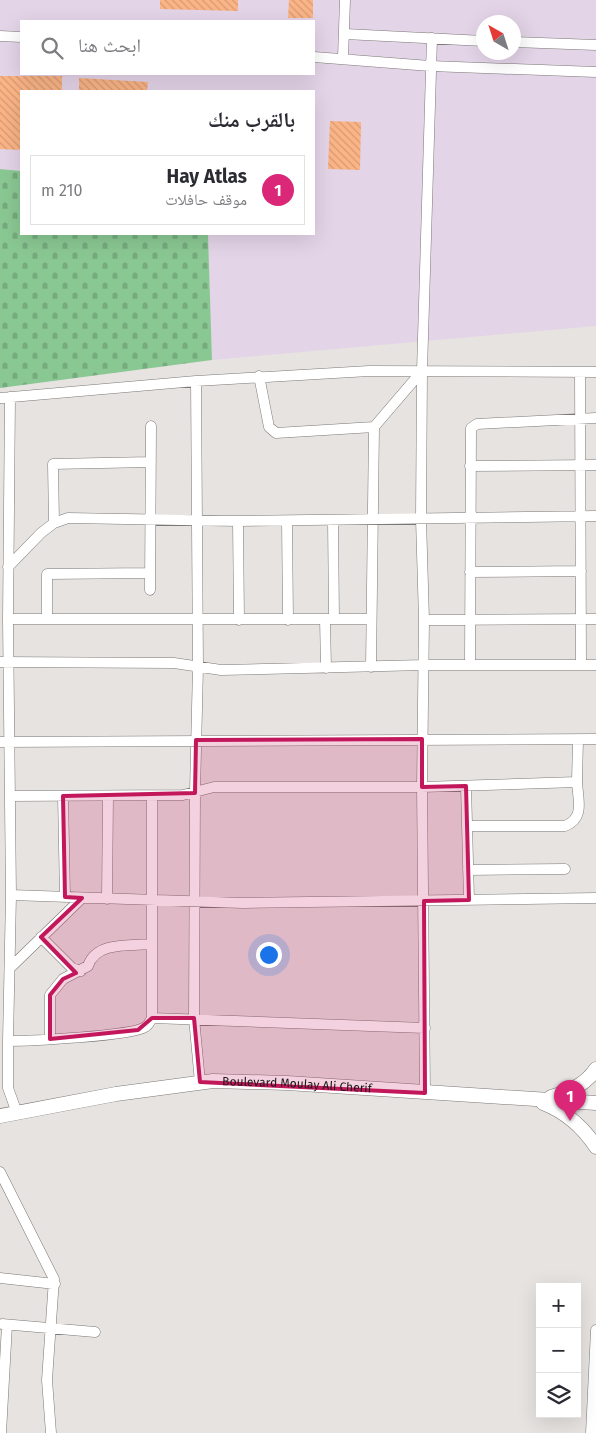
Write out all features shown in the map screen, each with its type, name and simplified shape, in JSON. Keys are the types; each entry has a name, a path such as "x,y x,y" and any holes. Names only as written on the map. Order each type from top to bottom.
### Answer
{"main road":[{"path":"535,1100 566,1093 581,1085 596,1069"},
{"name":"Boulevard Moulay Ali Cherif","path":"0,1116 116,1094 200,1082 287,1083 596,1103"},
{"path":"535,1100 565,1114 578,1125 596,1147"}],"street":[{"path":"343,58 345,34 344,0"},
{"path":"345,34 476,41"},
{"path":"0,36 20,37"},
{"path":"425,1093 422,787 424,620 421,519 422,371 432,38"},
{"path":"521,42 596,45"},
{"path":"315,56 430,66 596,72"},
{"path":"16,1113 8,1088 5,1034 10,968 11,871 10,796 4,742 5,662 8,619 5,398 259,376 370,371 596,372"},
{"path":"371,667 374,427 422,371"},
{"path":"580,372 581,665"},
{"path":"259,376 269,427 276,433 374,427"},
{"path":"196,381 198,667 195,792 194,1018 200,1082"},
{"path":"470,665 470,432 472,428 477,424 596,418"},
{"path":"150,590 151,426"},
{"path":"54,523 53,464 150,462"},
{"path":"470,466 596,465"},
{"path":"8,568 41,533 54,523 81,517 288,521 596,516"},
{"path":"326,668 330,619 333,520"},
{"path":"238,521 239,620"},
{"path":"288,521 288,620"},
{"path":"470,572 581,571"},
{"path":"47,618 47,574 150,573"},
{"path":"8,619 197,618 288,620 371,618"},
{"path":"424,620 596,619"},
{"path":"5,662 174,663 221,670 424,665 596,665"},
{"path":"4,742 596,739"},
{"path":"468,826 565,826 573,822 578,816 578,740"},
{"path":"10,796 183,795 214,787 422,787 578,782"},
{"path":"466,786 469,900"},
{"path":"63,796 64,897"},
{"path":"107,899 108,796"},
{"path":"5,1034 50,1039 138,1030 145,1028 152,1018 152,796"},
{"path":"468,870 565,869"},
{"path":"0,871 11,871"},
{"path":"11,895 195,902 596,898"},
{"path":"10,968 82,898"},
{"path":"42,937 72,968 81,971"},
{"path":"50,1039 50,995 63,978 88,966 90,958 98,950 152,944"},
{"path":"152,1018 194,1018 425,1028"},
{"path":"1,1176 52,1272 54,1284 47,1380 51,1433"},
{"path":"0,1278 54,1284"},
{"path":"1,1433 3,1324 95,1332"},
{"path":"591,1433 596,1330"}],"highlighted area":[{"path":"422,739 422,787 466,786 469,900 424,901 425,1093 200,1082 194,1018 152,1018 138,1030 50,1039 50,995 63,979 76,973 41,937 82,898 65,897 63,796 195,793 196,740"}],"shaded area":[{"path":"0,0 596,0 596,326 212,360 208,235 315,235 315,90 20,90 20,171 0,169"}],"green space":[{"path":"0,169 20,171 20,235 208,235 212,360 0,388"}],"building":[{"path":"160,0 238,0 238,11 160,9"},
{"path":"289,0 313,0 313,18 288,18"},
{"path":"0,76 62,76 62,90 20,90 20,150 0,149"},
{"path":"79,78 148,82 147,90 79,90"},
{"path":"330,121 361,122 360,170 328,169"}],"place":[{"name":"Hay Atlas","path":"570,1121"}]}
